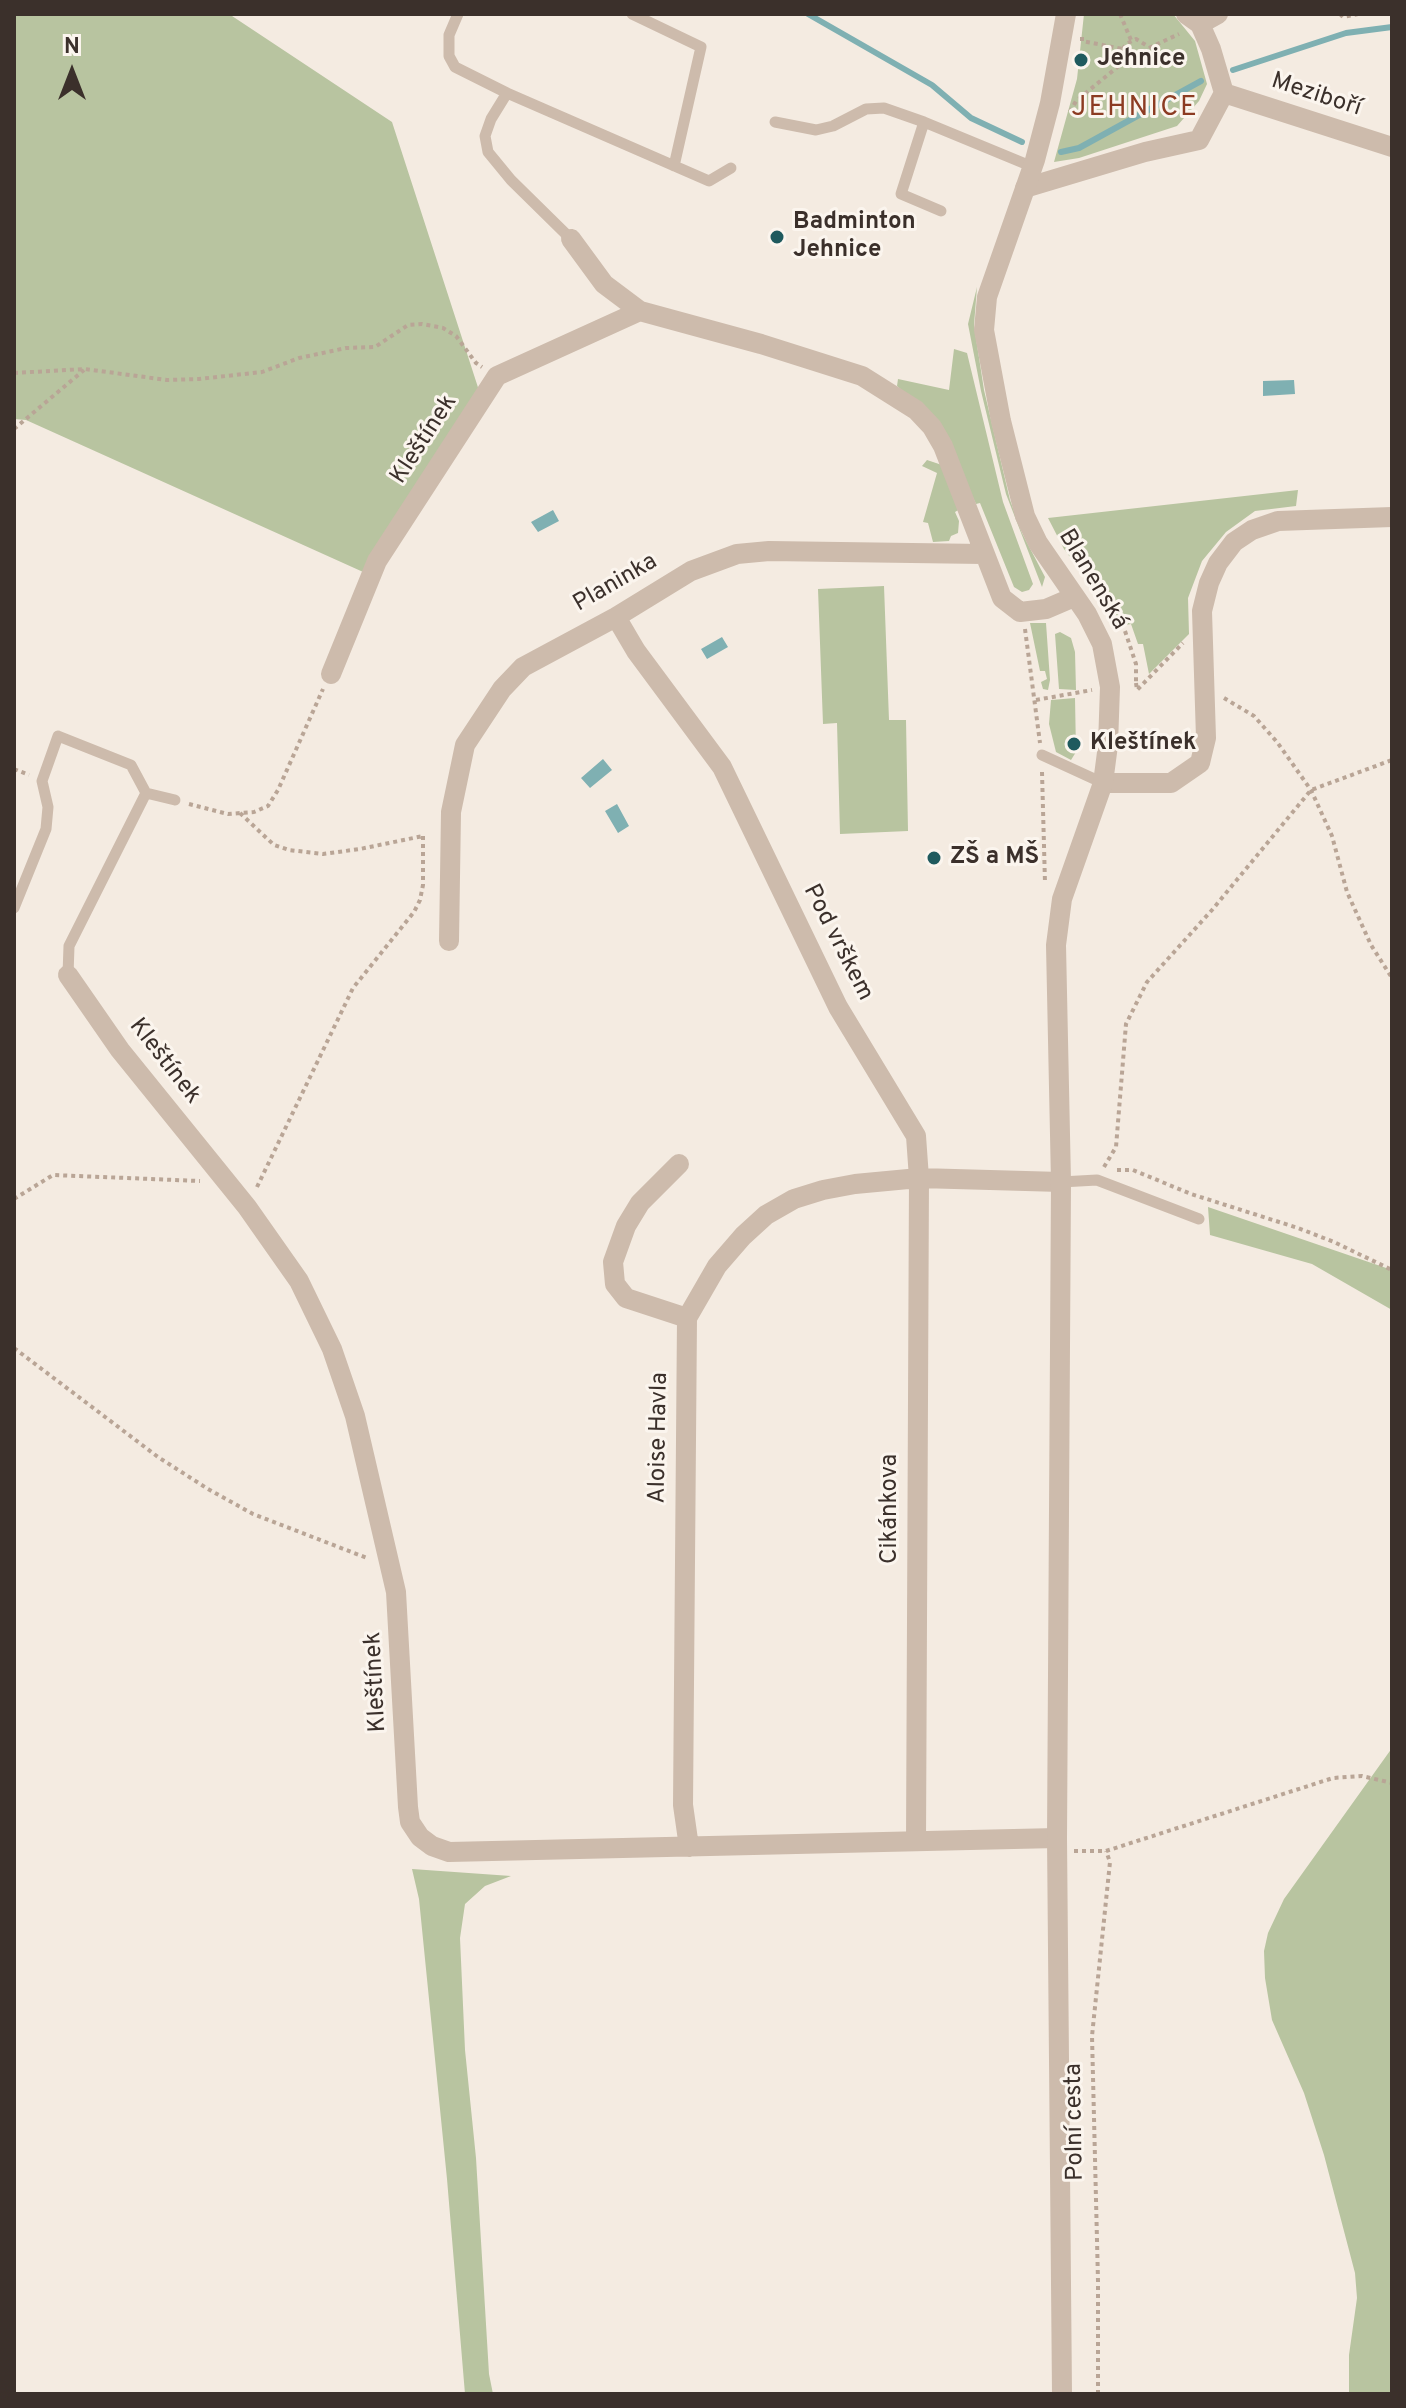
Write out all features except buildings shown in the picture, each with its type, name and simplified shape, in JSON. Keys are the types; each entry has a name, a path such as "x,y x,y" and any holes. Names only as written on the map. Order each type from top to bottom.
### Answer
{"street":[{"path":"1025,188 1145,152 1199,140 1224,93 1211,49 1193,19 1218,14"},
{"name":"Blanenská","path":"1062,2394 1057,1838 1061,1182 1058,918 1103,783 1110,687 1102,644 1038,543 1025,516 1001,421 984,330 987,297 1033,167 1050,103 1066,15"},
{"name":"Meziboří","path":"1224,93 1392,147"},
{"path":"571,239 604,284 640,311 862,376 916,410 932,427 943,446 1002,598 1020,612 1046,609 1074,597"},
{"path":"497,376 640,311"},
{"name":"Kleštínek","path":"331,674 377,561 497,376"},
{"path":"1103,783 1171,783 1200,763 1206,738 1202,611 1218,563 1234,542 1252,530 1278,521 1392,517"},
{"name":"Planinka","path":"449,941 460,890 454,790 465,745 484,713 523,667 616,617 691,571 737,554 785,551 983,554"},
{"name":"Pod vrškem","path":"616,617 636,651 722,767 838,1007 916,1136 919,1178"},
{"name":"Kleštínek","path":"68,975 120,1050 247,1207 299,1281 332,1349 355,1416 399,1611 408,1807 410,1822 420,1837 432,1846 449,1852 1057,1838"},
{"path":"679,1164 640,1203 626,1226 613,1262 615,1284 626,1298 687,1318"},
{"path":"919,1178 1061,1182"},
{"name":"Aloise Havla","path":"689,1847 683,1805 687,1318 717,1266 766,1215 794,1199 823,1190 919,1178"},
{"name":"Cikánkova","path":"916,1840 919,1178"}],"lane":[{"path":"458,14 449,35 449,56 455,67 507,93 709,181 731,168"},
{"path":"632,14 701,47 674,166"},
{"path":"507,93 491,119 485,136 488,152 511,180 571,239"},
{"path":"775,122 816,130 833,126 866,109 884,108 1033,167"},
{"path":"924,122 901,194 941,211"},
{"path":"14,908 46,829 48,807 42,781 58,736 131,765 146,793 175,800"},
{"path":"1042,755 1103,783"},
{"path":"68,975 69,946 146,793"},
{"path":"1061,1182 1097,1180 1199,1219"}],"path":[{"path":"1120,14 1131,40"},
{"path":"1340,14 1343,17 1358,14"},
{"path":"1066,15 1081,21 1082,41 1123,49"},
{"path":"1123,49 1126,60 1131,64 1143,64 1149,48 1193,19"},
{"path":"1123,49 1131,40 1142,40 1149,48"},
{"path":"1065,122 1076,101 1126,60"},
{"path":"14,373 85,369 167,380 262,372 346,348 375,347 408,325 422,324 443,328 456,336 476,363 497,376"},
{"path":"14,429 85,369"},
{"path":"1015,624 1025,628 1036,700 1042,755 1045,894"},
{"path":"1110,687 1136,683 1136,664 1125,631"},
{"path":"175,800 220,812 254,812 268,806 331,674"},
{"path":"1204,689 1254,716 1311,790 1332,836 1347,892 1371,945 1392,978"},
{"path":"1036,700 1080,692"},
{"path":"1097,1180 1116,1147 1126,1024 1147,982 1212,910 1311,790 1392,760"},
{"path":"240,813 274,845 289,850 323,854 424,835 420,900 414,912 353,988 247,1207"},
{"path":"1097,1180 1112,1171 1133,1170 1191,1194 1334,1242 1392,1270"},
{"path":"14,1199 53,1175 227,1182"},
{"path":"14,1348 158,1457 208,1489 253,1514 345,1552 390,1565"},
{"path":"1057,1838 1074,1851 1106,1851 1333,1778 1362,1776 1392,1783"},
{"name":"Polní cesta","path":"1098,2394 1092,2036 1110,1862 1106,1851"}],"green space":[{"path":"14,14 229,14 392,122 485,409 372,576 26,420 14,419"},
{"path":"1084,14 1173,14 1195,41 1207,84 1199,101 1177,126 1079,158 1054,162 1077,79"},
{"path":"977,287 974,325 984,390 1010,500 1022,533 1045,577 1042,587 1006,494 981,391 968,324"},
{"path":"954,349 967,353 1003,502 1033,584 1029,590 1022,592 1014,587 980,503 976,504 935,421 897,386 898,379 949,390"},
{"path":"927,460 942,465 960,509 955,512 959,521 958,533 951,536 949,541 933,542 928,523 923,522 937,473 922,466"},
{"path":"1298,490 1296,506 1255,511 1226,532 1202,561 1188,598 1189,634 1149,674 1143,644 1138,644 1131,624 1121,626 1064,549 1048,518"},
{"path":"884,586 889,720 906,720 908,831 840,834 837,723 823,724 818,589"},
{"path":"1030,623 1046,623 1048,690 1043,689 1041,682 1047,679 1045,671 1040,671"},
{"path":"1060,632 1071,638 1075,652 1076,690 1059,689 1055,634"},
{"path":"1075,698 1076,752 1071,760 1056,752 1049,724 1051,700"},
{"path":"1208,1207 1392,1270 1392,1310 1312,1264 1210,1235"},
{"path":"1392,1748 1392,2394 1349,2394 1349,2355 1357,2298 1355,2273 1304,2093 1272,2020 1264,1951 1268,1933 1284,1899"},
{"path":"412,1869 511,1876 485,1886 465,1904 460,1938 465,2050 493,2394 465,2394 419,1899"}],"water":[{"path":"1294,380 1295,394 1263,396 1263,381"},
{"path":"553,510 559,521 538,532 531,522"},
{"path":"722,637 728,647 707,659 701,649"},
{"path":"603,759 612,770 590,788 581,778"},
{"path":"617,804 629,826 618,833 605,811"}],"waterway":[{"path":"808,14 932,85 971,118 1022,142"},
{"path":"1233,70 1346,33 1392,27"},
{"path":"1061,152 1079,148 1201,81"}],"place":[{"name":"Jehnice","path":"1081,60"},
{"name":"Badminton Jehnice","path":"777,237"},
{"name":"Kleštínek","path":"1074,744"},
{"name":"ZŠ a MŠ","path":"934,858"}],"district":[{"name":"JEHNICE","path":"1135,109"}]}
